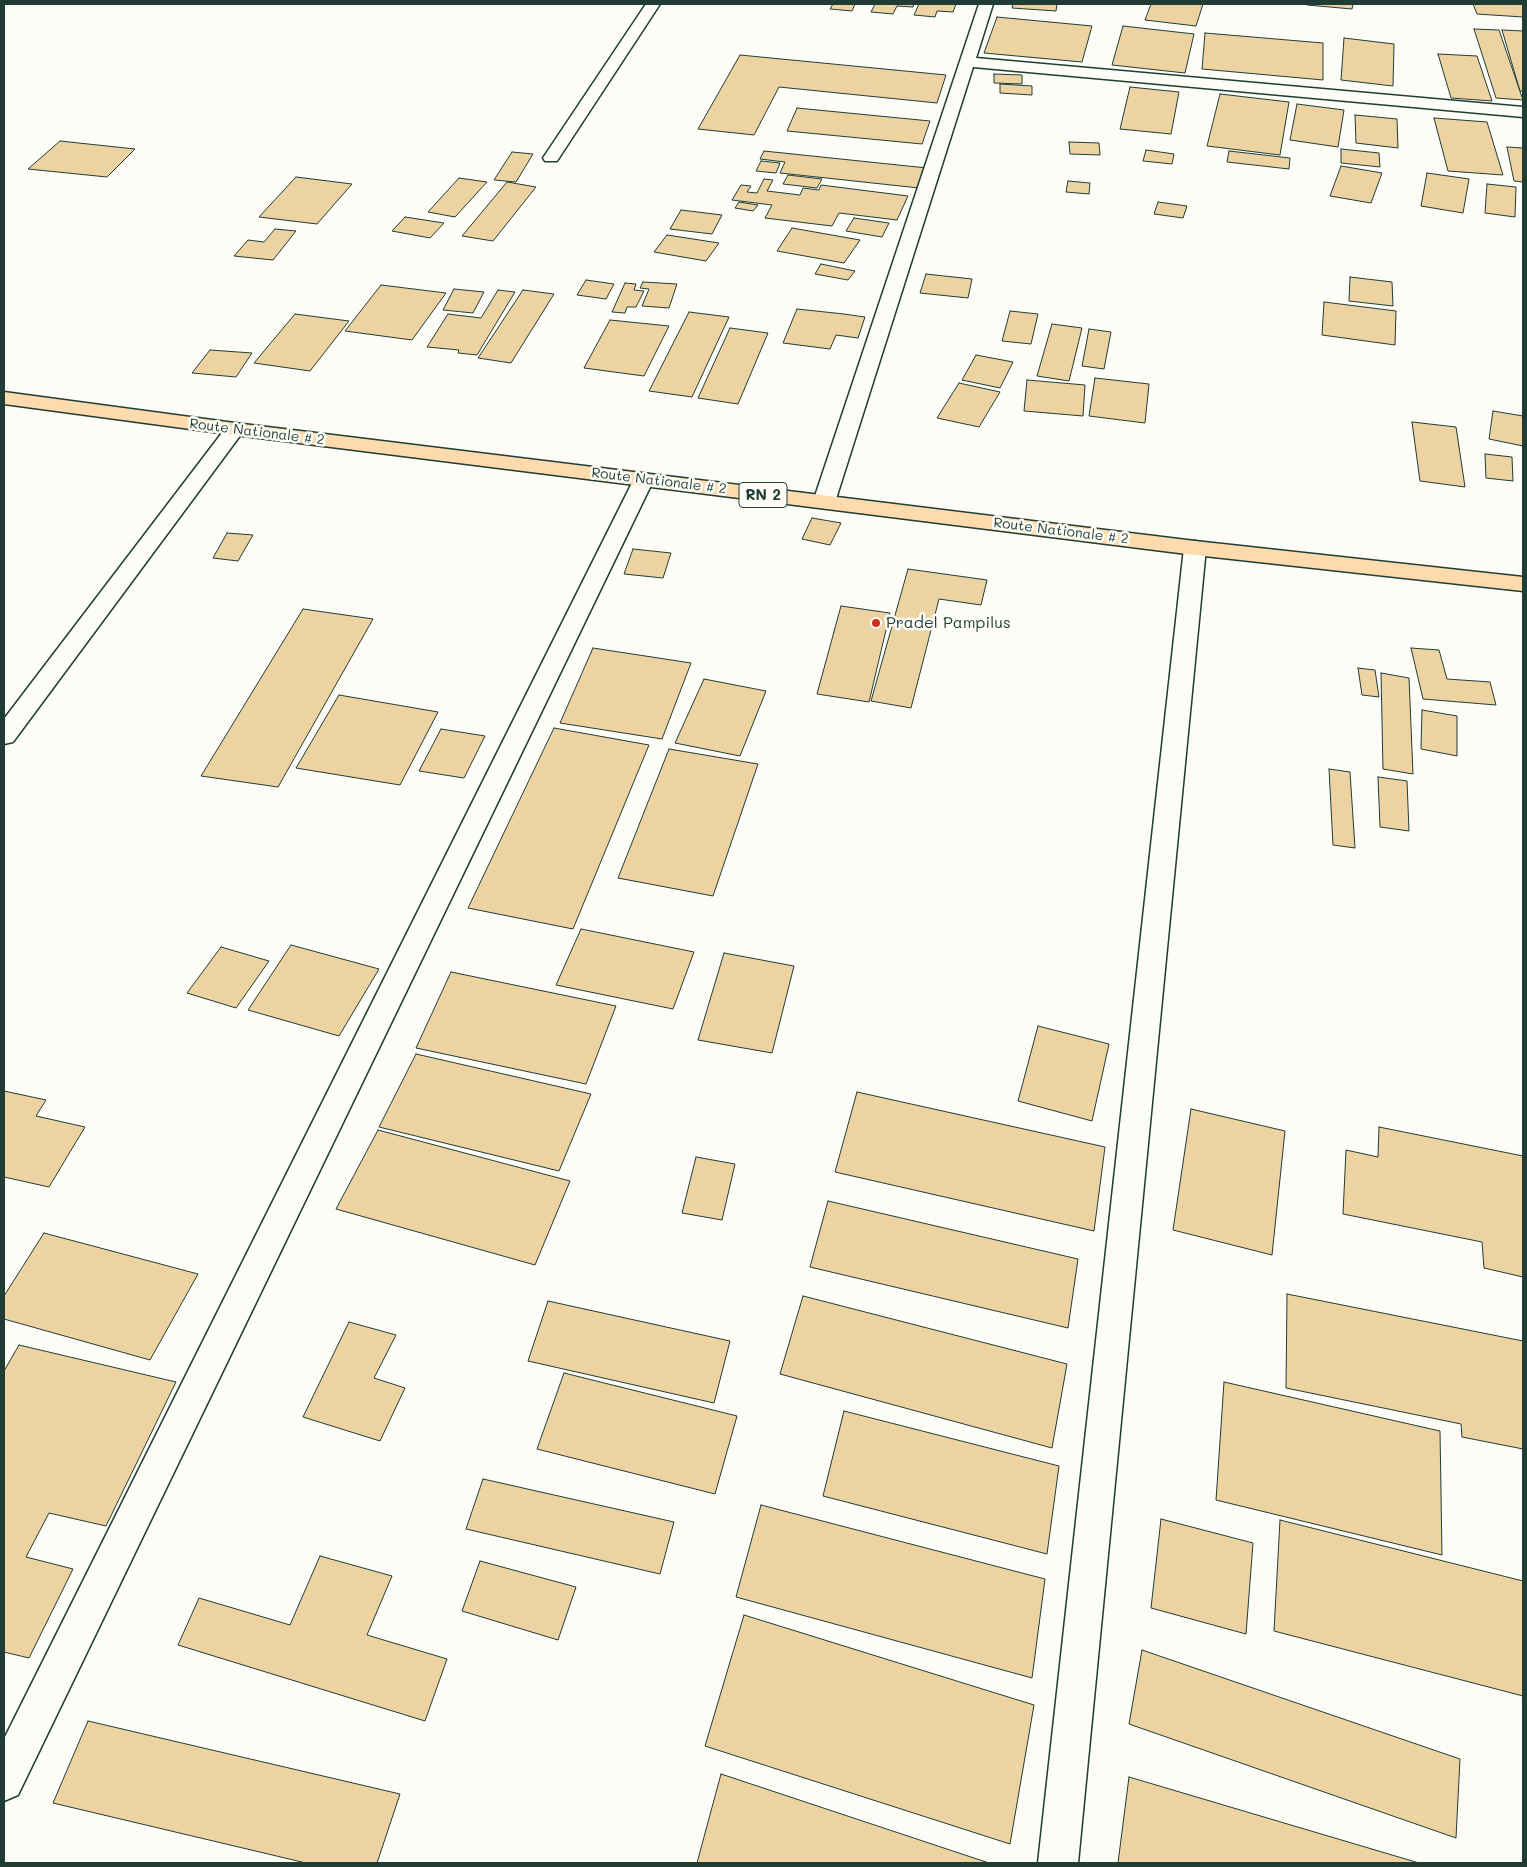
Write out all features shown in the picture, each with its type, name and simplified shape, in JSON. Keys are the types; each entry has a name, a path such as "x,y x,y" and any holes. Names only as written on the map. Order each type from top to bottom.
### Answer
{"main road":[{"name":"Route Nationale # 2","path":"4,398 235,429 1195,548 1523,584"}],"street":[{"path":"552,158 653,4"},
{"path":"824,502 986,4"},
{"path":"967,62 1523,112"},
{"path":"4,736 235,429"},
{"path":"4,1781 644,480"},
{"path":"1058,1863 1195,548"}],"building":[{"path":"833,4 855,4 852,11 830,9"},
{"path":"875,4 914,4 913,7 897,6 893,14 871,12"},
{"path":"919,4 956,4 953,12 937,11 935,17 914,15"},
{"path":"1013,4 1057,4 1056,11 1012,8"},
{"path":"1151,4 1203,4 1196,26 1145,20"},
{"path":"1307,4 1353,4 1352,9"},
{"path":"1473,4 1523,4 1523,17 1477,14"},
{"path":"997,17 1092,26 1082,62 984,53"},
{"path":"1123,26 1194,34 1185,73 1112,65"},
{"path":"1474,29 1499,30 1523,100 1496,98"},
{"path":"1502,30 1523,31 1523,91 1520,91"},
{"path":"1205,33 1323,43 1323,80 1202,69"},
{"path":"1344,38 1394,44 1393,86 1341,80"},
{"path":"1438,54 1477,56 1492,101 1451,98"},
{"path":"740,55 946,75 937,103 779,87 754,135 698,129"},
{"path":"994,74 1022,75 1022,84 994,83"},
{"path":"1000,84 1032,86 1032,95 1000,93"},
{"path":"1130,87 1179,92 1171,134 1120,129"},
{"path":"1220,94 1289,102 1280,155 1207,146"},
{"path":"1297,104 1344,110 1338,147 1290,140"},
{"path":"797,108 930,121 922,144 787,131"},
{"path":"1355,115 1397,119 1398,148 1356,143"},
{"path":"1434,118 1487,122 1503,175 1448,171"},
{"path":"60,141 135,149 107,177 28,169"},
{"path":"1069,142 1099,143 1100,155 1070,154"},
{"path":"1507,147 1523,148 1523,182 1514,181"},
{"path":"1341,149 1379,153 1380,167 1341,163"},
{"path":"1146,150 1174,154 1172,164 1143,161"},
{"path":"764,151 927,168 919,188 780,173 785,162 760,159"},
{"path":"1229,151 1290,158 1289,169 1227,162"},
{"path":"512,152 533,154 516,182 494,180"},
{"path":"761,161 780,163 776,173 756,171"},
{"path":"1341,166 1382,173 1371,203 1330,196"},
{"path":"1427,173 1469,179 1463,213 1421,206"},
{"path":"788,175 822,179 817,188 783,184"},
{"path":"296,177 352,184 317,224 259,217"},
{"path":"459,178 487,182 455,217 428,212"},
{"path":"764,179 773,180 767,191 800,195 803,188 819,190 821,185 908,196 897,220 839,213 832,226 765,218 772,205 732,200 741,185 751,186 747,192 757,193"},
{"path":"1068,181 1090,183 1089,194 1066,192"},
{"path":"507,182 536,187 493,241 462,236"},
{"path":"1487,184 1516,187 1515,217 1485,213"},
{"path":"739,202 758,205 753,211 735,208"},
{"path":"1158,202 1187,206 1183,218 1154,214"},
{"path":"681,210 722,215 712,234 670,229"},
{"path":"405,217 444,223 430,238 392,231"},
{"path":"854,218 889,223 882,237 846,231"},
{"path":"792,228 860,240 844,263 777,251"},
{"path":"275,229 296,231 273,260 234,256 248,240 264,242"},
{"path":"667,235 719,243 706,261 654,252"},
{"path":"821,264 855,271 848,280 815,274"},
{"path":"926,274 972,279 968,298 920,293"},
{"path":"1350,277 1392,282 1393,306 1349,301"},
{"path":"586,280 614,284 606,299 577,295"},
{"path":"643,282 677,284 669,308 642,306 649,289 640,288"},
{"path":"625,283 636,284 634,290 644,291 636,307 627,307 625,313 612,312"},
{"path":"381,285 446,293 412,340 345,331"},
{"path":"454,289 484,292 473,313 443,310"},
{"path":"498,290 515,292 477,355 458,353 459,350 427,347 448,314 481,318"},
{"path":"523,290 554,294 511,363 478,358"},
{"path":"1324,302 1396,311 1395,345 1322,335"},
{"path":"797,309 865,317 858,338 836,335 830,349 783,343"},
{"path":"1010,311 1038,314 1031,344 1002,341"},
{"path":"689,312 729,317 692,397 649,391"},
{"path":"295,314 349,321 310,371 254,363"},
{"path":"610,320 669,326 644,376 584,368"},
{"path":"1052,324 1082,328 1069,381 1037,376"},
{"path":"730,328 768,333 738,404 698,398"},
{"path":"1089,329 1111,332 1104,369 1082,366"},
{"path":"210,350 252,353 236,377 192,373"},
{"path":"976,355 1013,362 1000,388 962,380"},
{"path":"1095,378 1149,384 1145,423 1089,416"},
{"path":"1027,380 1085,385 1083,416 1024,411"},
{"path":"959,383 1000,392 979,427 937,418"},
{"path":"1493,411 1523,416 1523,446 1489,439"},
{"path":"1412,422 1456,427 1465,487 1420,481"},
{"path":"1485,454 1512,457 1513,481 1486,478"},
{"path":"812,518 841,523 830,545 802,539"},
{"path":"227,533 253,535 238,561 213,558"},
{"path":"633,549 671,553 663,578 624,574"},
{"path":"908,569 987,580 981,605 939,599 911,708 871,701"},
{"path":"841,606 890,613 869,702 817,694"},
{"path":"303,609 373,619 278,787 201,776"},
{"path":"593,648 691,663 662,739 560,723"},
{"path":"1411,648 1439,650 1447,679 1490,682 1496,705 1423,699"},
{"path":"1358,668 1375,670 1379,697 1362,695"},
{"path":"1381,673 1409,678 1413,774 1383,769"},
{"path":"704,679 766,691 740,756 675,743"},
{"path":"339,695 438,712 400,785 296,768"},
{"path":"1422,710 1457,716 1457,756 1421,749"},
{"path":"554,728 649,745 573,929 468,908"},
{"path":"441,729 485,736 464,778 419,771"},
{"path":"669,749 758,764 713,896 618,878"},
{"path":"1329,769 1350,772 1355,848 1333,845"},
{"path":"1378,777 1407,781 1409,831 1380,827"},
{"path":"581,929 694,952 673,1009 556,985"},
{"path":"291,945 379,969 339,1036 248,1010"},
{"path":"221,947 269,961 236,1008 187,993"},
{"path":"724,953 794,966 772,1053 698,1040"},
{"path":"451,972 616,1006 586,1084 416,1048"},
{"path":"1038,1026 1109,1044 1092,1121 1018,1101"},
{"path":"416,1054 591,1094 559,1171 379,1127"},
{"path":"4,1091 46,1100 36,1116 85,1127 49,1187 4,1177"},
{"path":"857,1092 1105,1147 1094,1231 835,1172"},
{"path":"1191,1109 1285,1131 1272,1255 1173,1230"},
{"path":"1379,1127 1523,1156 1523,1277 1484,1268 1482,1242 1343,1214 1346,1150 1378,1157"},
{"path":"378,1130 570,1181 535,1265 336,1209"},
{"path":"696,1157 735,1164 722,1220 682,1213"},
{"path":"828,1201 1078,1259 1068,1328 810,1267"},
{"path":"44,1233 198,1274 150,1360 4,1319 4,1296"},
{"path":"1287,1294 1523,1341 1523,1449 1462,1437 1461,1424 1286,1388"},
{"path":"803,1296 1067,1364 1052,1448 780,1374"},
{"path":"548,1301 730,1341 714,1403 528,1361"},
{"path":"349,1322 396,1335 374,1378 405,1388 380,1441 303,1417"},
{"path":"19,1345 176,1382 106,1526 49,1513 26,1557 73,1569 29,1658 4,1652 4,1371"},
{"path":"564,1373 737,1416 715,1494 537,1449"},
{"path":"1224,1382 1440,1431 1442,1555 1216,1500"},
{"path":"844,1411 1059,1466 1047,1554 823,1496"},
{"path":"483,1479 674,1522 660,1574 466,1529"},
{"path":"761,1505 1045,1579 1032,1678 736,1597"},
{"path":"1161,1519 1253,1543 1246,1634 1151,1608"},
{"path":"1280,1520 1523,1581 1523,1696 1274,1631"},
{"path":"320,1556 392,1576 367,1635 447,1659 425,1721 178,1645 199,1598 290,1625"},
{"path":"480,1561 576,1587 558,1640 462,1611"},
{"path":"744,1615 1034,1705 1010,1844 705,1746"},
{"path":"1142,1650 1460,1759 1456,1838 1129,1724"},
{"path":"88,1721 400,1794 377,1863 306,1863 53,1803"},
{"path":"721,1774 989,1863 697,1863"},
{"path":"1129,1777 1419,1863 1118,1863"}],"place":[{"name":"Pradel Pampilus","path":"876,623"}]}
